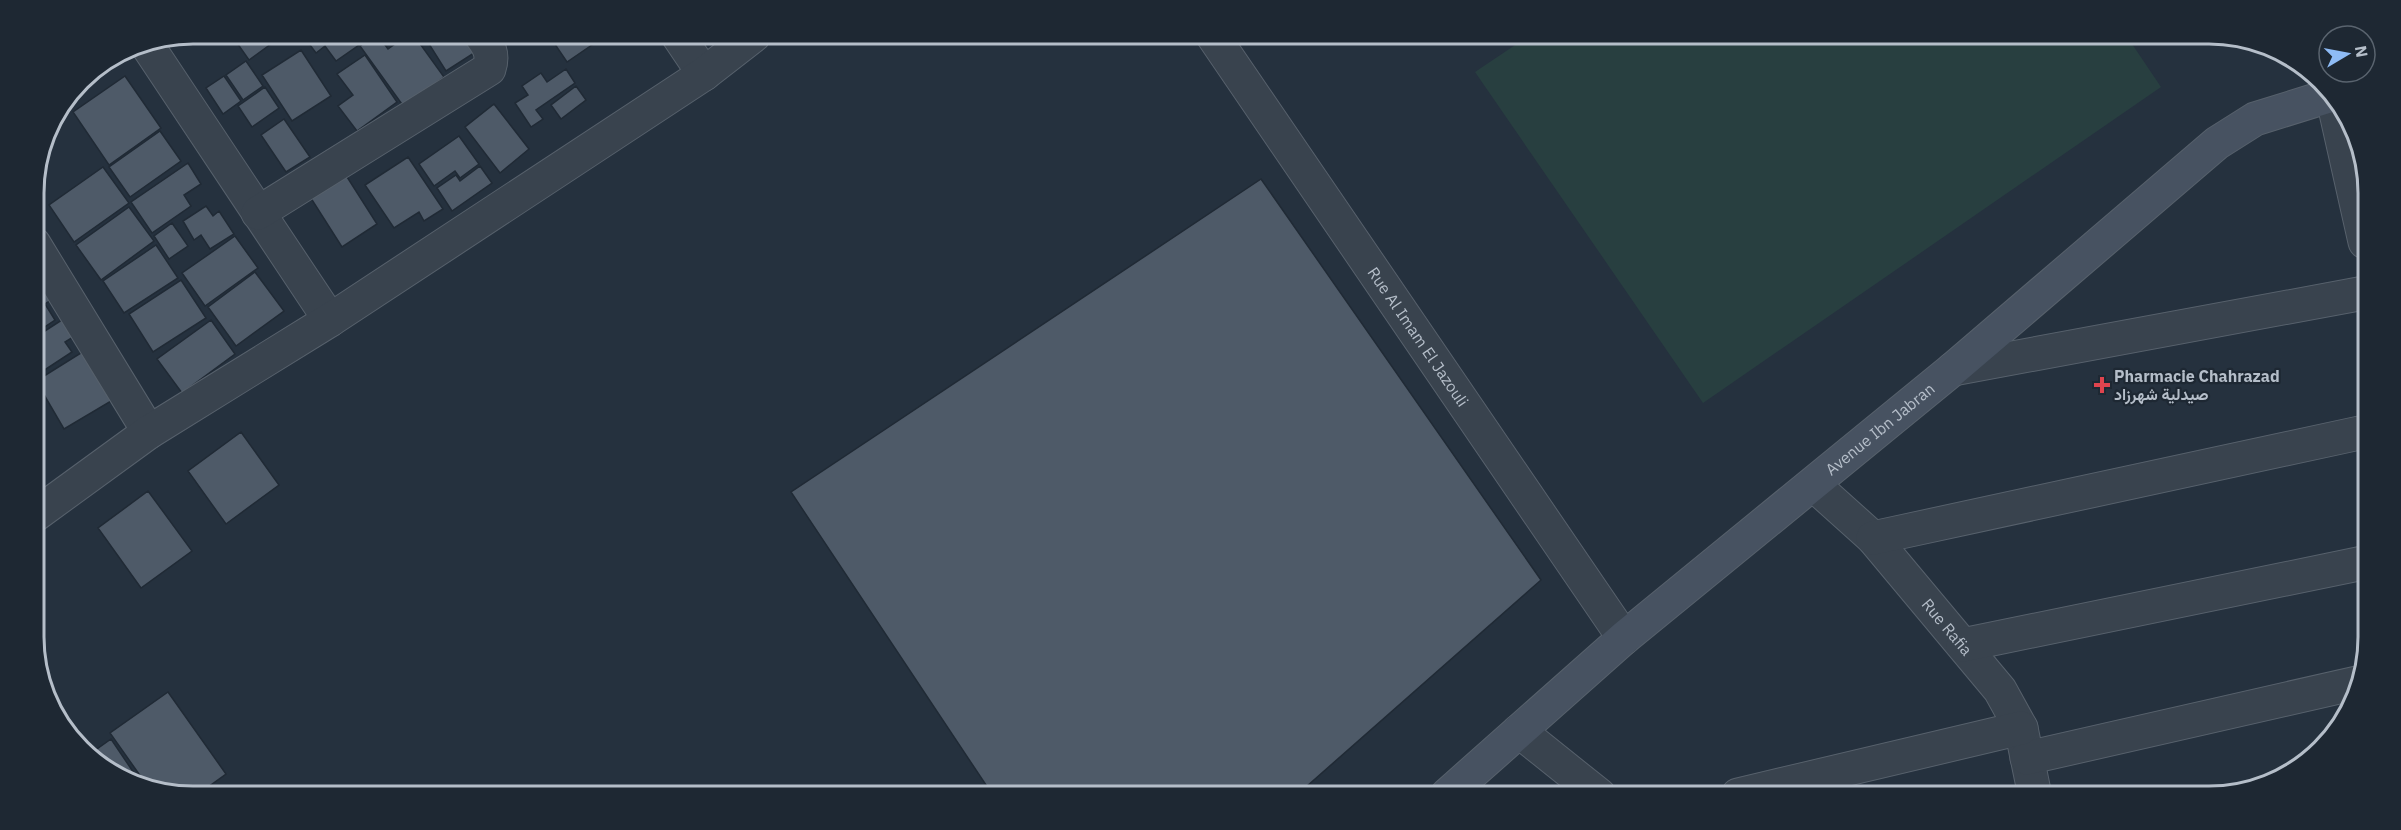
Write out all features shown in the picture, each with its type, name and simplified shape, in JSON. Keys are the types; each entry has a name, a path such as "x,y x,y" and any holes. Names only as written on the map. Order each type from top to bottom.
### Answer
{"street":[{"path":"258,213 489,69 492,60 491,53 485,43"},
{"path":"683,43 704,74"},
{"path":"43,509 149,432 330,320 704,74 743,43"},
{"name":"Rue Al Imam El Jazouli","path":"1218,43 1624,638"},
{"path":"150,50 330,320"},
{"name":"Avenue Ibn Jabran","path":"1457,786 1624,638 1814,485 2217,144 2255,119 2324,98"},
{"path":"2337,118 2358,211"},
{"path":"44,260 149,432"},
{"path":"1953,369 2358,294"},
{"path":"1873,538 2358,433"},
{"name":"Rue Rafia","path":"1814,485 1873,538 2000,690 2024,743 2033,786"},
{"path":"1963,645 2358,564"},
{"path":"1788,786 2350,684"},
{"path":"1519,731 1588,786"}],"green space":[{"path":"1518,43 2131,43 2161,87 1703,403 1475,72"}],"building":[{"path":"237,43 272,43 249,60"},
{"path":"308,43 358,43 359,45 336,61 325,46 316,53"},
{"path":"364,43 384,43 388,49 396,43 419,43 444,77 404,107 360,46"},
{"path":"483,43 485,46 446,71 429,44"},
{"path":"554,43 595,43 567,62"},
{"path":"301,50 331,96 292,121 262,75"},
{"path":"365,55 397,102 357,131 338,106 353,95 337,74"},
{"path":"246,61 263,86 243,100 226,75"},
{"path":"566,69 575,83 536,110 543,119 531,127 515,103 528,95 522,86 541,73 547,82"},
{"path":"125,76 161,128 109,165 73,112"},
{"path":"224,76 241,101 223,114 206,88"},
{"path":"576,86 586,100 561,119 551,105"},
{"path":"265,87 279,108 252,127 238,106"},
{"path":"494,104 529,149 500,173 465,127"},
{"path":"284,119 310,157 286,172 261,135"},
{"path":"160,131 181,161 130,197 109,167"},
{"path":"459,136 479,164 460,178 455,171 434,186 419,164"},
{"path":"408,157 443,209 424,221 419,212 394,228 365,185"},
{"path":"188,163 201,184 184,195 191,206 152,233 131,202"},
{"path":"480,166 492,183 452,211 437,188 456,175 460,181"},
{"path":"103,167 129,203 74,242 49,205"},
{"path":"342,169 377,224 342,247 307,192"},
{"path":"1261,179 1541,580 1307,786 987,786 791,492"},
{"path":"206,206 213,216 219,211 234,234 210,249 201,235 194,240 183,221"},
{"path":"129,207 154,241 101,280 76,245"},
{"path":"172,223 188,246 169,259 154,236"},
{"path":"235,236 258,268 205,306 182,273"},
{"path":"156,245 178,278 124,313 103,281"},
{"path":"255,272 284,311 236,346 208,307"},
{"path":"44,278 57,296 45,304 55,320 44,328"},
{"path":"181,280 206,318 153,352 129,314"},
{"path":"71,314 83,331 65,342 72,352 44,371 44,332"},
{"path":"211,320 235,354 182,393 157,359"},
{"path":"92,346 123,394 64,429 44,394 44,376"},
{"path":"241,432 279,485 226,524 188,471"},
{"path":"148,491 192,551 141,588 98,528"},
{"path":"168,692 226,774 209,786 173,785 141,777 110,733"},
{"path":"111,739 135,775 118,767 95,750"}],"place":[{"name":"Pharmacie Chahrazad صيدلية شهرزاد","path":"2102,385"}]}
